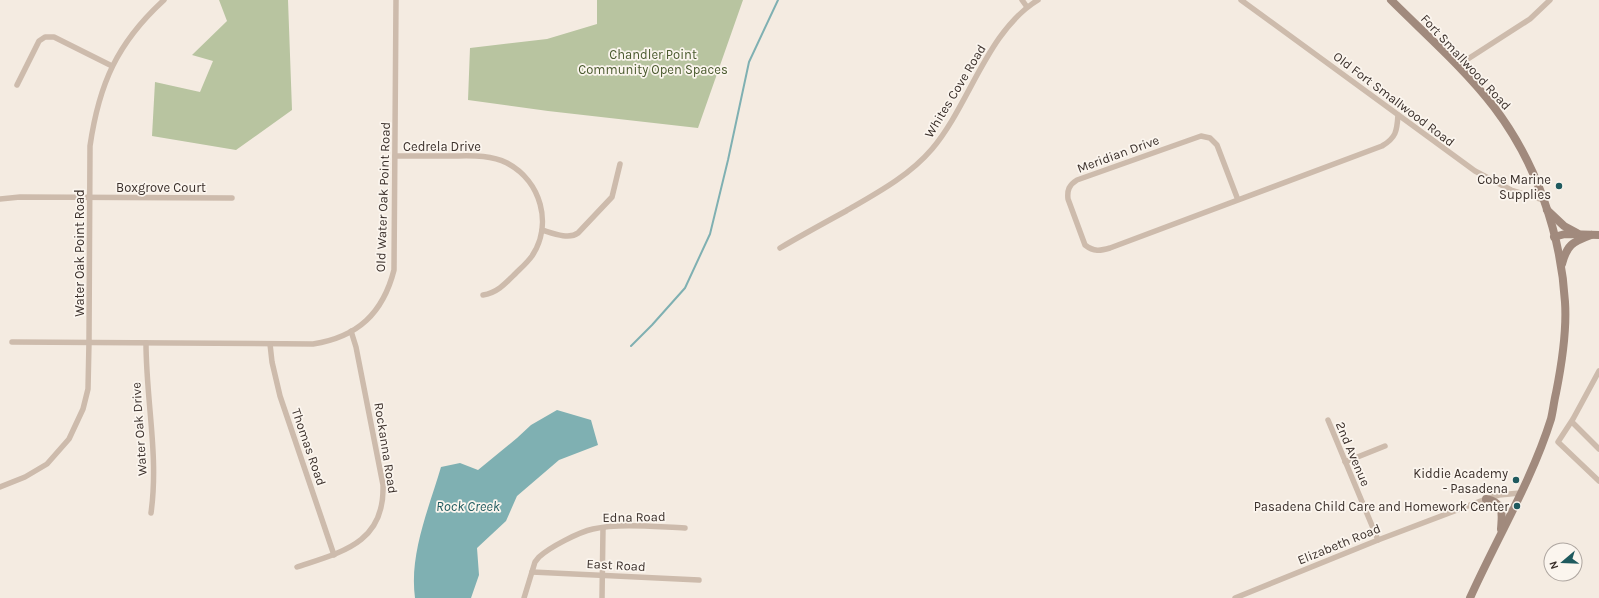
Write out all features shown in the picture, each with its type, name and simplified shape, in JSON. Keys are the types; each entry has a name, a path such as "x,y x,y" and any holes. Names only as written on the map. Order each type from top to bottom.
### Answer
{"main road":[{"name":"Fort Smallwood Road","path":"1391,0 1457,66 1493,106 1515,137 1546,208 1562,265 1566,303 1562,364 1551,419 1520,493 1470,598"},
{"path":"1546,208 1564,226 1582,234"},
{"path":"1554,237 1565,234 1595,235"},
{"path":"1562,265 1568,247 1572,243 1595,235"},
{"path":"1486,499 1495,501 1500,506 1500,533"}],"street":[{"name":"Water Oak Point Road","path":"0,487 25,477 47,464 69,440 77,425 85,402 88,389 89,342 90,146 94,116 102,90 112,66 125,43 135,29 164,0"},
{"name":"Old Water Oak Point Road","path":"12,342 270,344 322,342 351,331 373,315 384,300 391,282 395,259 396,0"},
{"path":"1022,0 1027,7"},
{"name":"Whites Cove Road","path":"780,248 887,188 923,158 946,131 1003,32 1027,7 1038,0"},
{"name":"Old Fort Smallwood Road","path":"1241,0 1475,171 1510,190 1543,200"},
{"path":"1457,66 1530,19 1550,0"},
{"path":"17,85 39,42 45,36 54,37 112,66"},
{"name":"Meridian Drive","path":"1238,200 1217,145 1210,138 1201,136 1077,180 1072,183 1067,192 1068,199 1085,245 1090,249 1097,251 1110,248 1238,200 1382,146 1391,141 1395,134 1398,115"},
{"name":"Cedrela Drive","path":"396,156 477,156 497,159 506,162 522,173 534,187 539,198 542,211 542,230 536,249 527,262 499,289 483,295"},
{"path":"542,230 568,236 578,233 612,197 620,164"},
{"name":"Boxgrove Court","path":"0,199 20,197 232,198"},
{"name":"Rockanna Road","path":"297,567 334,555 353,546 366,536 375,525 383,502 383,486 375,438 356,347 351,331"},
{"name":"Water Oak Drive","path":"146,343 146,373 154,451 154,493 151,513"},
{"name":"Thomas Road","path":"270,344 272,362 280,396 334,555"},
{"path":"1599,370 1572,422 1558,442 1599,481"},
{"name":"2nd Avenue","path":"1328,420 1378,540"},
{"path":"1572,422 1599,450"},
{"path":"1345,462 1385,446"},
{"name":"Elizabeth Road","path":"1235,598 1378,540 1486,499 1499,495 1520,493"},
{"path":"602,598 604,576 603,528"},
{"name":"Edna Road","path":"524,598 536,562 543,553 583,532 603,528 685,528"},
{"name":"East Road","path":"532,572 699,580"}],"green space":[{"path":"219,0 288,0 292,110 236,150 152,136 155,82 200,92 213,61 192,55 227,21"},
{"name":"Chandler Point Community Open Spaces","path":"597,0 743,0 698,128 548,111 468,100 470,48 547,39 597,24"}],"water":[{"name":"Rock Creek","path":"557,410 591,420 598,445 559,460 517,496 506,521 477,548 479,575 471,598 415,598 414,581 417,548 441,467 460,463 478,470 531,425"}],"waterway":[{"path":"631,346 685,288 710,234 749,62 778,0"}],"place":[{"name":"Cobe Marine Supplies","path":"1559,186"},
{"name":"Kiddie Academy - Pasadena","path":"1516,480"},
{"name":"Pasadena Child Care and Homework Center","path":"1517,506"}]}
